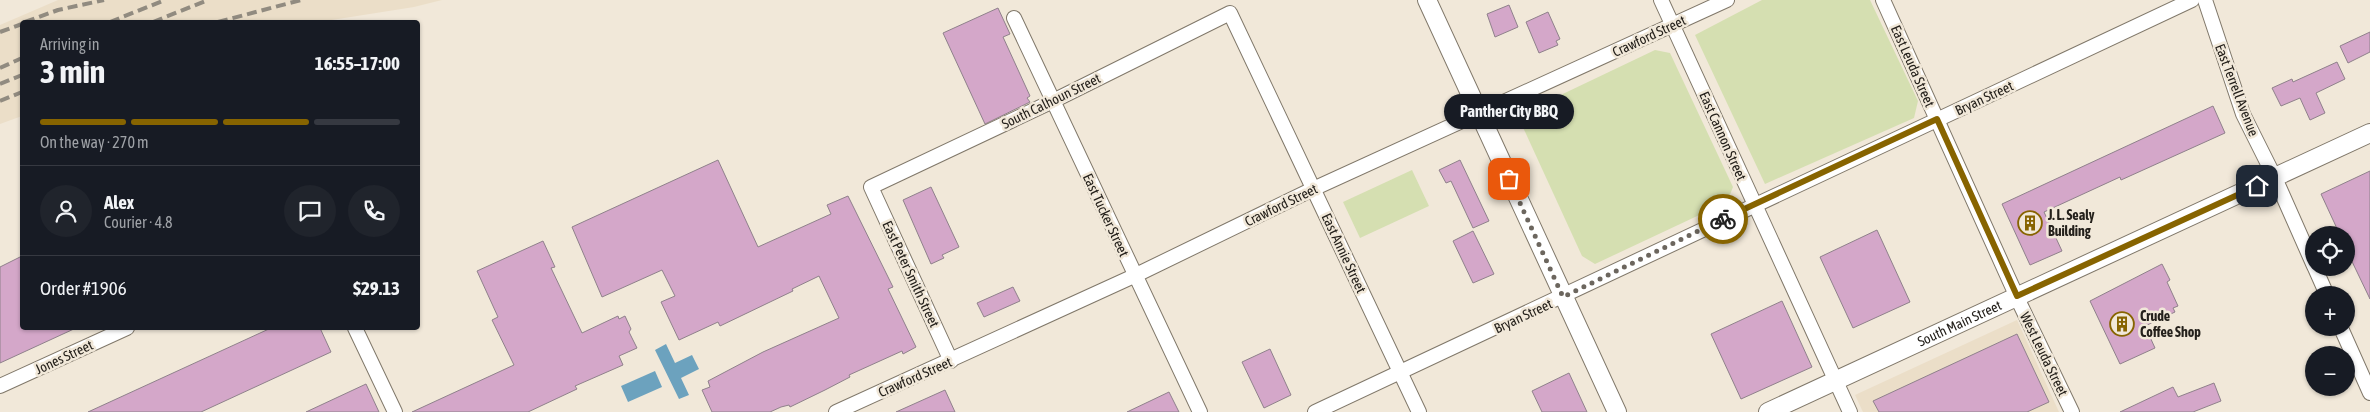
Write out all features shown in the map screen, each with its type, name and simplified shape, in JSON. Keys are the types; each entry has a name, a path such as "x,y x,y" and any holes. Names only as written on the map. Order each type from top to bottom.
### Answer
{"street":[{"path":"1427,0 1617,412"},
{"name":"East Cannon Street","path":"1661,0 1850,412"},
{"name":"Crawford Street","path":"836,412 1134,276 1313,189 1727,0"},
{"name":"East Leuda Street","path":"1883,0 2017,296"},
{"name":"Bryan Street","path":"1315,412 1563,297 1754,204 2192,0"},
{"name":"East Terrell Avenue","path":"2205,0 2244,114 2305,246"},
{"name":"South Calhoun Street","path":"871,187 1053,101 1230,13"},
{"name":"East Annie Street","path":"1230,13 1419,412"},
{"name":"East Tucker Street","path":"1014,18 1134,276 1200,412"},
{"name":"South Main Street","path":"1768,412 2370,133"},
{"name":"East Peter Smith Street","path":"871,187 951,361"},
{"name":"West Leuda Street","path":"2017,296 2072,412"},
{"name":"Jones Street","path":"0,386 123,330"},
{"path":"356,330 395,412"},
{"path":"2345,336 2370,393"}],"shaded area":[{"path":"58,0 442,0 414,7 332,20 20,20 20,117 0,124 0,25"},
{"path":"2017,320 2059,412 1863,412 1855,395"}],"green space":[{"path":"1762,0 1870,0 1918,101 1914,118 1765,184 1695,35"},
{"path":"1655,50 1670,53 1733,187 1727,202 1595,264 1582,256 1521,123 1525,112"},
{"path":"1412,170 1429,206 1360,238 1343,202"}],"water":[{"path":"666,344 675,363 692,355 699,369 681,378 689,395 679,399 655,350"},
{"path":"655,371 662,387 628,402 621,386"}],"building":[{"path":"1509,5 1518,27 1495,37 1487,14"},
{"path":"998,8 1010,34 1003,37 1030,96 1027,98 1030,102 985,124 943,33"},
{"path":"1548,12 1560,39 1556,41 1558,45 1539,53 1526,22"},
{"path":"2370,32 2370,52 2348,63 2340,46"},
{"path":"2337,62 2345,79 2316,93 2325,113 2310,120 2300,98 2281,106 2272,88 2292,79 2293,82"},
{"path":"2213,106 2225,133 2121,180 2120,177 2044,212 2062,251 2030,265 2002,204"},
{"path":"718,160 758,247 831,214 827,205 848,196 893,287 888,289 916,347 903,354 902,351 849,375 850,377 790,407 789,405 781,407 770,412 712,412 702,390 710,387 708,381 763,352 839,318 819,276 792,289 793,291 720,326 718,322 679,340 661,302 675,296 662,270 602,297 572,227"},
{"path":"1460,160 1489,221 1473,228 1451,181 1446,183 1439,170"},
{"path":"2370,171 2370,299 2355,268 2355,226 2336,226 2321,194"},
{"path":"931,187 959,247 942,255 944,258 931,264 903,200"},
{"path":"1877,230 1910,302 1853,328 1820,257"},
{"path":"1473,231 1494,274 1473,283 1453,241"},
{"path":"543,241 555,267 551,268 582,333 618,316 619,319 625,316 631,329 629,332 637,348 619,356 623,365 575,386 577,389 528,412 412,412 514,365 492,320 498,317 477,271"},
{"path":"20,257 20,330 72,330 0,363 0,267"},
{"path":"2162,264 2170,280 2167,282 2178,306 2173,308 2175,312 2145,326 2155,348 2120,364 2090,301"},
{"path":"1013,287 1020,301 984,317 977,303"},
{"path":"1782,301 1812,367 1741,399 1711,334"},
{"path":"267,330 321,330 331,352 201,412 88,412"},
{"path":"2017,334 2049,402 2027,412 1879,412 1873,401"},
{"path":"1270,349 1291,395 1264,408 1242,362"},
{"path":"1569,373 1587,412 1542,412 1532,391"},
{"path":"2214,383 2221,401 2193,412 2120,412 2173,387 2178,397"},
{"path":"366,384 379,412 306,412"},
{"path":"945,390 955,412 896,412"},
{"path":"1169,392 1179,412 1127,412"}],"railway":[{"path":"30,20 58,10 104,0"},
{"path":"115,20 165,0"},
{"path":"158,20 208,0"},
{"path":"226,20 301,0"},
{"path":"0,32 20,25"},
{"path":"0,68 20,59"},
{"path":"0,84 20,76"},
{"path":"0,101 20,93"}],"way so far":[{"path":"1509,179 1563,297 1723,219"}],"place":[{"name":"Panther City BBQ","path":"1509,179"},
{"name":"J. L. Sealy Building","path":"2030,223"},
{"name":"Crude Coffee Shop","path":"2122,324"}],"route":[{"path":"1723,219 1937,119 2017,296 2257,186"}]}
